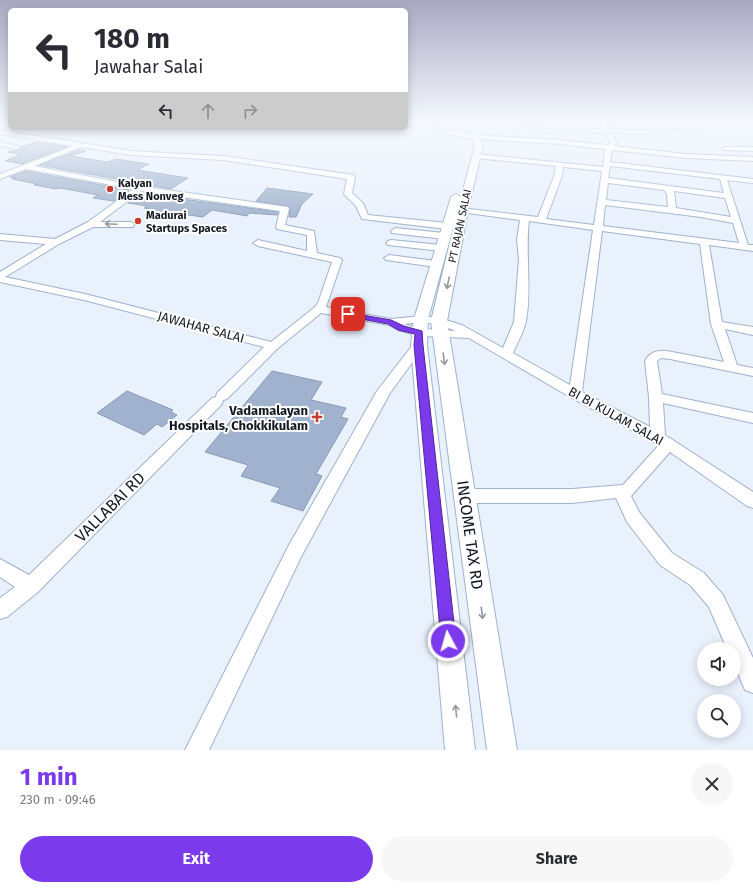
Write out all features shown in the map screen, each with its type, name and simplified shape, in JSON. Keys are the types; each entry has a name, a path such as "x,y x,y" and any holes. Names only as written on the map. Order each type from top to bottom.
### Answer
{"main road":[{"name":"PT RAJAN SALAI","path":"428,330 467,173 468,157"},
{"name":"PT RAJAN SALAI","path":"467,173 475,157"},
{"name":"PT RAJAN SALAI","path":"428,330 436,264 445,231 458,209"},
{"name":"INCOME TAX RD","path":"428,330 464,496 502,750"},
{"path":"428,330 460,750"}],"street":[{"path":"0,177 51,157"},
{"path":"205,157 223,158 351,177 348,194 360,205 365,217 445,231"},
{"path":"486,157 560,164 607,166 753,181"},
{"path":"575,394 608,157"},
{"path":"708,157 753,159"},
{"path":"541,221 558,176 560,164"},
{"path":"27,167 139,188 285,209 280,227 311,232 312,255"},
{"path":"722,178 736,221 749,247"},
{"path":"605,180 728,196"},
{"path":"0,278 56,242 91,224 139,188"},
{"path":"666,188 671,193 672,210"},
{"path":"602,202 672,210 736,221"},
{"path":"458,209 749,247"},
{"path":"506,355 520,322 524,259 522,240 525,218"},
{"path":"91,224 130,225"},
{"path":"395,231 445,231"},
{"path":"0,237 56,242"},
{"path":"704,241 717,324 732,368"},
{"path":"258,243 336,260 323,303 319,309 273,346"},
{"path":"392,243 441,248"},
{"path":"390,258 436,264"},
{"name":"JAWAHAR SALAI","path":"0,278 85,297 273,346"},
{"path":"319,309 391,322 401,328 428,330"},
{"path":"717,324 753,331"},
{"path":"197,750 299,544 384,391 428,330"},
{"name":"BI BI KULAM SALAI","path":"428,330 475,336 575,394 663,441 753,501"},
{"name":"VALLABAI RD","path":"0,610 31,586 273,346"},
{"path":"464,496 572,496 627,491 663,441 651,361 653,357 659,354 753,372"},
{"path":"656,397 753,418"},
{"path":"621,492 633,517 666,559 697,579 716,601 753,682"},
{"path":"0,567 31,586"}],"building":[{"path":"14,157 41,157 22,164 5,161"},
{"path":"60,157 77,157 107,162 116,159 149,164 137,170 188,178 171,189 39,165"},
{"path":"26,171 129,190 114,201 93,198 98,195 34,185 37,184 12,179 16,178 10,177"},
{"path":"267,188 313,194 302,204 296,217 289,217 290,209 288,206 256,201"},
{"path":"141,193 278,212 277,215 249,213 247,216 212,210 203,217 187,216 147,210 149,209 144,208 147,206 128,203"},
{"path":"272,371 322,382 311,400 346,408 341,417 348,419 316,474 322,476 303,511 271,501 280,488 241,476 248,465 205,452"},
{"path":"127,391 173,410 171,412 177,415 162,427 157,424 144,435 97,413"}],"place":[{"name":"Kalyan Mess Nonveg","path":"110,189"},
{"name":"Madurai Startups Spaces","path":"138,221"},
{"name":"Vadamalayan Hospitals, Chokkikulam","path":"317,417"}],"route":[{"path":"348,314 391,322 401,328 419,333 448,641"}]}
